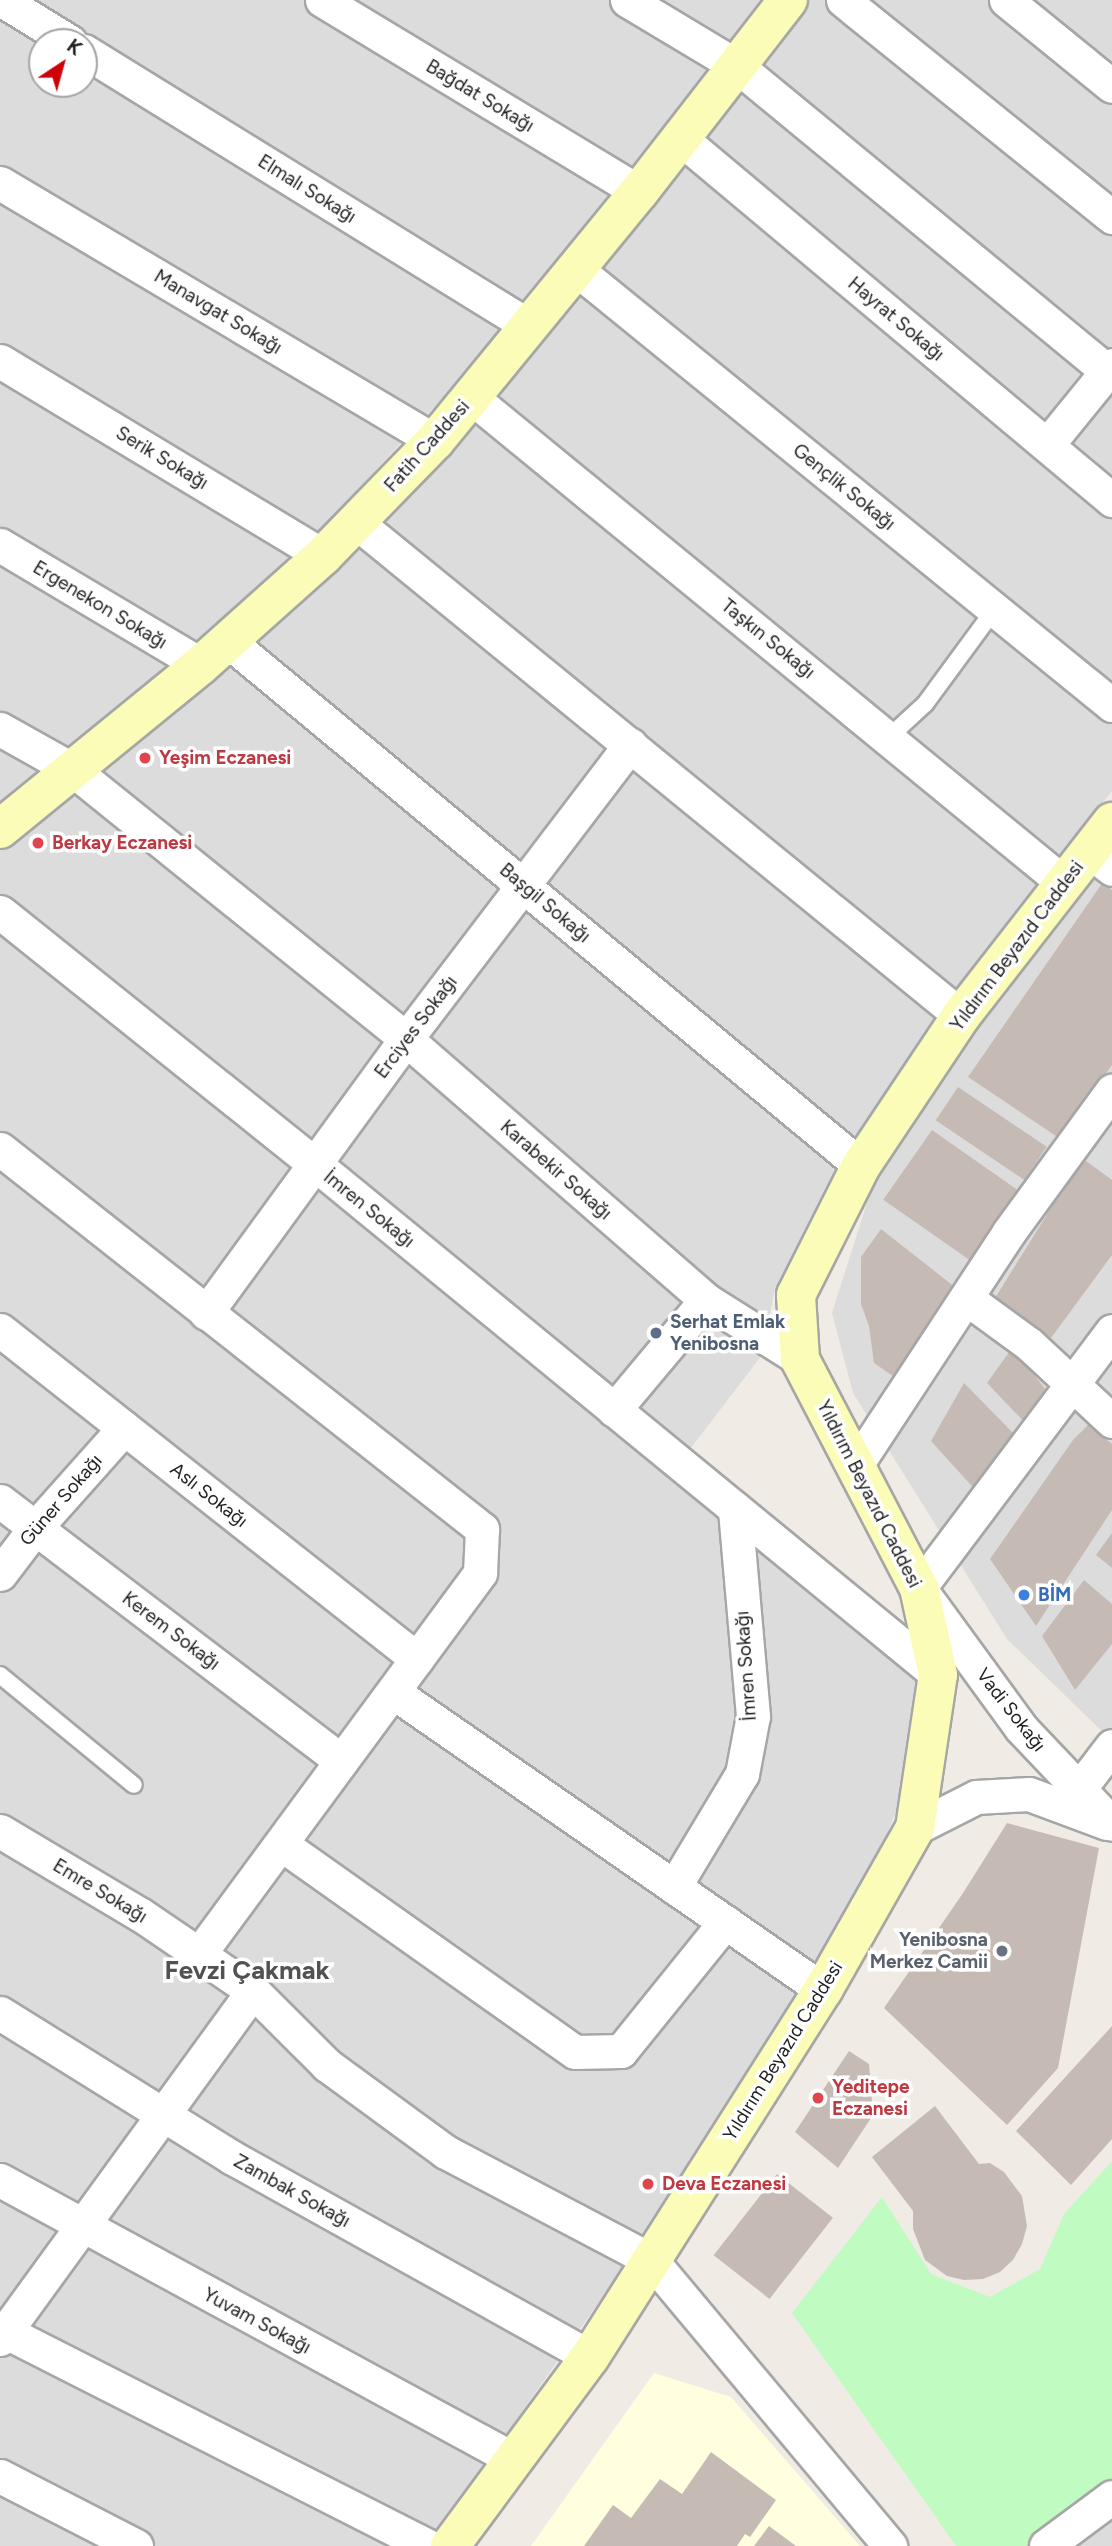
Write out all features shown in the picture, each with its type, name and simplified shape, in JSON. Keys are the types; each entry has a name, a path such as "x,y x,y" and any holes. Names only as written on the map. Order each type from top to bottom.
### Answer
{"main road":[{"name":"Fatih Caddesi","path":"3,821 73,770 214,653 323,556 435,441 639,192 737,66 782,2"},
{"name":"Yıldırım Beyazıd Caddesi","path":"450,2546 590,2357 823,1990 915,1828 938,1675 919,1588 800,1359 796,1296 861,1166 961,1016 1064,883 1104,847"}],"street":[{"path":"2,0 47,28"},
{"name":"Bağdat Sokağı","path":"322,0 639,192"},
{"path":"627,0 737,66 1109,368 1047,445"},
{"path":"843,0 1112,217"},
{"path":"1006,0 1112,86"},
{"name":"Elmalı Sokağı","path":"98,60 529,326"},
{"name":"Hayrat Sokağı","path":"680,138 1112,500"},
{"name":"Manavgat Sokağı","path":"0,183 435,441"},
{"name":"Gençlik Sokağı","path":"576,269 1112,705"},
{"name":"Serik Sokağı","path":"0,361 323,556"},
{"name":"Taşkın Sokağı","path":"471,397 1064,883"},
{"path":"356,522 961,1016"},
{"name":"Ergenekon Sokağı","path":"0,545 214,653"},
{"name":"Başgil Sokağı","path":"214,653 523,885 861,1166"},
{"name":"Karabekir Sokağı","path":"0,729 73,770 405,1039 706,1300 800,1359"},
{"name":"Erciyes Sokağı","path":"206,1313 405,1039 630,745"},
{"name":"İmren Sokağı","path":"0,912 315,1164 938,1675"},
{"path":"856,1465 966,1298 1112,1091"},
{"path":"0,1149 482,1529 480,1573 199,1954"},
{"path":"966,1298 1029,1344 1112,1421"},
{"path":"614,1410 706,1300"},
{"name":"Aslı Sokağı","path":"0,1330 417,1659"},
{"path":"919,1588 1112,1331"},
{"name":"Güner Sokağı","path":"0,1574 35,1528 124,1428"},
{"name":"Kerem Sokağı","path":"0,1501 341,1761"},
{"name":"İmren Sokağı","path":"674,1888 742,1774 753,1716 735,1509"},
{"name":"Vadi Sokağı","path":"919,1588 1021,1728 1112,1824"},
{"path":"393,1692 823,1990"},
{"path":"1079,1789 1112,1746"},
{"path":"915,1828 976,1797 1029,1794 1112,1824"},
{"name":"Emre Sokağı","path":"0,1831 141,1915 253,1991 327,2065 446,2152 651,2260"},
{"path":"281,1844 575,2052 621,2051 725,1922"},
{"path":"253,1991 84,2228 3,2335 427,2546"},
{"name":"Zambak Sokağı","path":"0,2013 231,2157 590,2357"},
{"name":"Yuvam Sokağı","path":"0,2180 515,2460"},
{"path":"651,2260 890,2546"},
{"path":"0,2476 136,2546"},
{"path":"1046,2546 1112,2497"}],"lane":[{"path":"888,738 925,704 995,610"},
{"path":"0,1675 134,1785"}],"shaded area":[{"path":"0,0 765,0 466,373 321,529 156,682 0,804"},
{"path":"809,0 1112,0 1112,791 1081,828 868,1118 775,1288 762,1355 668,1478 917,1677 905,1790 865,1887 669,2202 428,2546 0,2546 0,845 261,635 723,110"},
{"path":"1112,849 1112,1741 1007,1639 853,1393 832,1313 872,1187 973,1021"},
{"path":"654,2373 731,2397 860,2546 531,2546"},
{"path":"1112,2478 1112,2546 1026,2546"}],"green space":[{"path":"1112,2161 1112,2478 1026,2546 956,2546 792,2313 882,2197 931,2274 990,2297 1040,2269 1064,2214"}],"building":[{"path":"1103,882 1112,890 1112,1065 1059,1138 968,1077"},
{"path":"958,1087 1047,1147 1024,1180 936,1120"},
{"path":"932,1130 1020,1192 972,1262 883,1200"},
{"path":"1082,1158 1112,1180 1112,1255 1051,1338 995,1298"},
{"path":"881,1229 960,1291 900,1381 874,1363 869,1326 861,1304 861,1257"},
{"path":"1012,1348 1052,1397 1030,1428 987,1383"},
{"path":"964,1383 1019,1439 979,1494 931,1441"},
{"path":"1088,1425 1112,1444 1112,1510 1036,1626 990,1559 1073,1440"},
{"path":"1112,1533 1112,1568 1096,1555"},
{"path":"1084,1580 1112,1604 1112,1644 1075,1690 1042,1636"},
{"name":"Yenibosna Merkez Camii","path":"1007,1823 1099,1848 1058,2068 1007,2125 884,2008 963,1893"},
{"path":"1112,2026 1112,2139 1071,2185 1016,2131"},
{"path":"849,2051 869,2064 873,2115 838,2168 795,2132"},
{"path":"935,2106 979,2164 990,2163 1004,2172 1022,2196 1027,2226 1022,2244 1013,2260 1000,2272 983,2279 964,2280 947,2276 925,2260 913,2229 913,2211 872,2157"},
{"path":"777,2174 833,2218 770,2299 714,2255"},
{"path":"711,2452 776,2500 750,2537 745,2534 737,2546 584,2546 613,2505 631,2518 660,2479 682,2494"},
{"path":"769,2526 796,2546 754,2546"}],"place":[{"name":"Yeşim Eczanesi","path":"145,758"},
{"name":"Berkay Eczanesi","path":"38,843"},
{"name":"Serhat Emlak Yenibosna","path":"656,1333"},
{"name":"BİM","path":"1024,1595"},
{"name":"Yenibosna Merkez Camii","path":"1002,1951"},
{"name":"Yeditepe Eczanesi","path":"818,2098"},
{"name":"Deva Eczanesi","path":"648,2184"}],"district":[{"name":"Fevzi Çakmak","path":"247,1971"}]}
